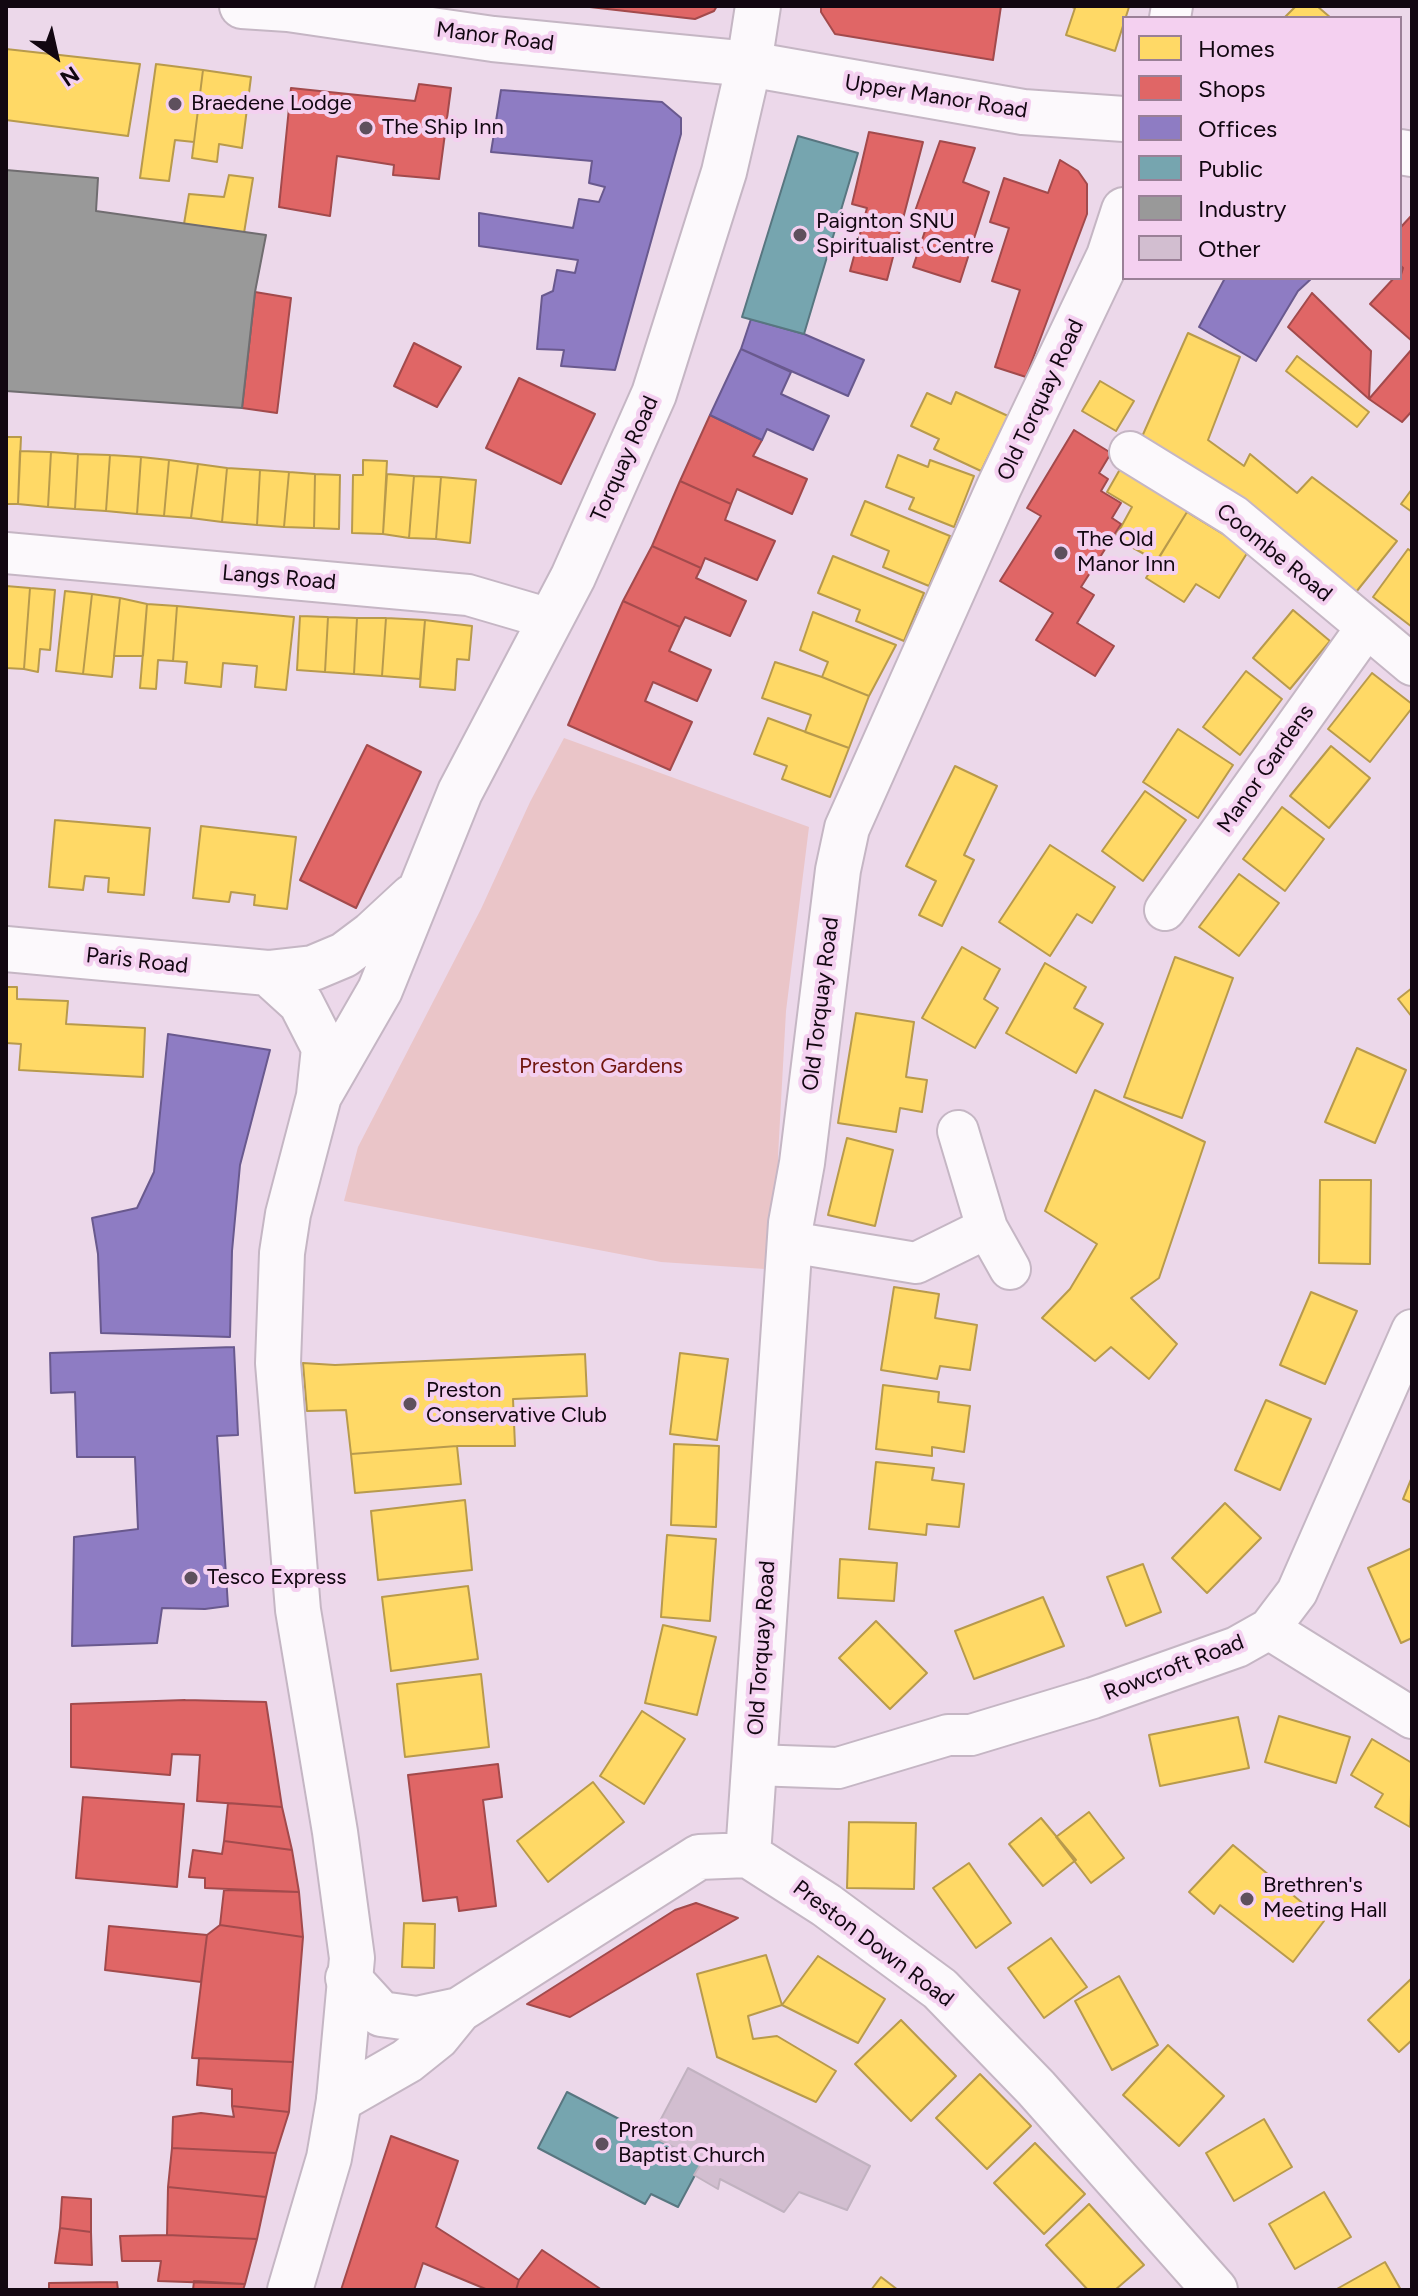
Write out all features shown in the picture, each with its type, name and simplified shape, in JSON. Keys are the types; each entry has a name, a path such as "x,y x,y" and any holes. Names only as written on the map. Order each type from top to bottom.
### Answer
{"main road":[{"name":"Manor Road","path":"242,6 288,9 493,39 749,64"},
{"name":"Torquay Road","path":"319,1096 380,990 471,770 573,577 654,394 724,172 749,64 758,6"},
{"name":"Upper Manor Road","path":"749,64 1023,112 1122,119"},
{"name":"Old Torquay Road","path":"748,1855 790,1242 838,870 847,828 999,487 1109,256 1122,216"},
{"name":"Paris Road","path":"6,949 268,973 313,968 344,955 372,934 422,887"},
{"path":"268,973 301,1003 324,1048 319,1096 282,1253 278,1363 298,1610 352,1958 339,2100 329,2158 290,2290"},
{"path":"339,2100 407,2061 437,2037 459,2010 699,1857 748,1855"},
{"name":"Preston Down Road","path":"748,1855 826,1905 940,1989 1036,2088 1215,2290"},
{"path":"348,1978 381,2014 417,2019 459,2010"}],"street":[{"name":"Coombe Road","path":"1130,452 1234,516 1412,665"},
{"name":"Langs Road","path":"6,553 468,595 550,619"},
{"name":"Manor Gardens","path":"1165,910 1366,628"},
{"path":"958,1131 987,1228 1010,1269"},
{"path":"790,1242 916,1263 987,1228"},
{"name":"Rowcroft Road","path":"754,1765 838,1768 948,1735 971,1735 1093,1698 1237,1647 1269,1629 1297,1592 1412,1330"},
{"path":"1269,1629 1412,1718"}],"green space":[{"name":"Preston Gardens","path":"564,738 809,827 786,1011 778,1156 780,1226 777,1250 765,1269 661,1262 344,1201 358,1147 481,909 530,802"}],"building: Homes":[{"path":"1069,6 1129,7 1126,16 1122,16 1122,29 1115,51 1066,35 1075,8"},
{"path":"1296,6 1317,6 1329,16 1286,16"},
{"path":"6,49 140,64 128,136 6,120"},
{"name":"Braedene Lodge","path":"156,64 203,70 194,142 175,140 169,181 140,178"},
{"path":"203,70 251,77 242,148 219,144 217,162 192,158"},
{"path":"229,175 253,178 244,233 184,224 189,194 224,197"},
{"path":"1188,333 1240,357 1208,440 1244,466 1250,454 1297,493 1312,477 1397,541 1352,597 1141,439"},
{"path":"1297,356 1369,412 1357,427 1286,371"},
{"path":"1100,381 1134,401 1116,431 1082,411"},
{"path":"956,392 1008,416 981,471 934,449 939,439 911,426 927,393 951,404"},
{"path":"6,437 21,437 18,504 6,504"},
{"path":"20,451 51,452 48,507 18,504"},
{"path":"51,452 78,454 75,509 48,507"},
{"path":"78,454 110,455 106,511 75,509"},
{"path":"110,455 141,457 137,514 106,511"},
{"path":"898,455 928,467 930,460 974,476 954,527 909,509 914,498 886,487"},
{"path":"141,457 169,460 164,516 137,514"},
{"path":"1127,457 1195,495 1157,561 1115,538 1132,507 1107,492"},
{"path":"169,460 198,464 191,518 164,516"},
{"path":"363,460 387,461 383,534 352,533 353,475 363,475"},
{"path":"198,464 227,468 222,522 191,518"},
{"path":"227,468 260,470 257,525 222,522"},
{"path":"260,470 289,472 284,527 257,525"},
{"path":"289,472 315,474 314,528 284,527"},
{"path":"315,474 340,475 339,529 314,528"},
{"path":"387,474 414,476 409,538 383,534"},
{"path":"414,476 441,477 436,539 409,538"},
{"path":"441,477 476,480 470,543 436,539"},
{"path":"1412,489 1412,512 1401,504"},
{"path":"865,501 950,536 929,586 883,567 889,551 851,535"},
{"path":"1187,512 1249,550 1219,598 1196,584 1184,602 1146,578"},
{"path":"1408,549 1412,552 1412,627 1373,597"},
{"path":"833,556 924,593 904,641 856,621 860,610 818,593"},
{"path":"6,586 30,588 24,669 6,668"},
{"path":"30,588 55,590 50,650 40,649 38,672 24,669"},
{"path":"65,591 92,594 83,674 56,671"},
{"path":"92,594 120,598 112,677 83,674"},
{"path":"120,598 147,604 143,656 114,656"},
{"path":"147,604 177,606 173,661 158,660 156,689 140,688"},
{"path":"177,606 294,617 286,690 255,687 257,666 223,663 221,687 185,683 187,662 173,661"},
{"path":"1293,610 1330,641 1290,689 1253,658"},
{"path":"813,612 896,645 869,696 822,677 828,662 800,650"},
{"path":"300,616 328,617 325,672 297,670"},
{"path":"328,617 357,618 354,674 325,672"},
{"path":"357,618 386,618 382,676 354,674"},
{"path":"386,618 425,620 420,679 382,676"},
{"path":"425,620 472,626 469,660 457,659 455,690 420,687"},
{"path":"775,662 869,696 849,748 805,732 811,715 762,698"},
{"path":"1246,671 1282,699 1240,755 1203,727"},
{"path":"1372,673 1412,704 1412,708 1370,762 1328,729"},
{"path":"768,718 849,748 830,797 782,779 787,766 754,754"},
{"path":"1178,729 1233,765 1198,818 1143,782"},
{"path":"1331,746 1370,778 1329,828 1290,796"},
{"path":"955,766 997,786 964,855 974,860 942,926 919,915 936,881 906,866"},
{"path":"1145,791 1186,820 1143,881 1102,851"},
{"path":"1282,807 1324,839 1285,891 1243,859"},
{"path":"55,820 150,828 144,895 108,892 109,878 85,876 83,890 49,887"},
{"path":"201,826 296,837 287,909 254,905 255,895 231,892 229,902 193,898"},
{"path":"1050,845 1115,887 1092,923 1077,914 1050,956 999,922"},
{"path":"1239,874 1279,903 1239,956 1199,927"},
{"path":"962,947 1000,969 984,999 998,1008 975,1048 922,1018"},
{"path":"1175,957 1233,978 1182,1118 1124,1097"},
{"path":"1045,963 1086,987 1074,1008 1103,1024 1076,1073 1006,1033"},
{"path":"6,987 17,987 17,999 68,1001 66,1024 145,1028 143,1077 19,1070 21,1044 6,1043"},
{"path":"1412,988 1412,1017 1398,999"},
{"path":"856,1013 914,1022 906,1077 927,1080 922,1112 900,1108 896,1132 838,1123"},
{"path":"1357,1048 1406,1070 1375,1143 1325,1122"},
{"path":"1095,1090 1205,1142 1159,1278 1131,1298 1177,1344 1149,1379 1111,1347 1095,1361 1042,1318 1070,1289 1097,1244 1045,1211"},
{"path":"847,1138 893,1150 875,1226 828,1215"},
{"path":"1320,1180 1371,1180 1370,1264 1319,1263"},
{"path":"894,1287 939,1294 935,1318 977,1325 970,1370 940,1366 937,1379 881,1370"},
{"path":"1311,1292 1357,1311 1325,1384 1280,1365"},
{"path":"680,1353 728,1359 717,1440 670,1434"},
{"name":"Preston Conservative Club","path":"585,1354 587,1396 513,1399 515,1446 457,1446 351,1454 346,1410 307,1411 303,1363 335,1365"},
{"path":"883,1385 939,1392 938,1402 970,1406 964,1452 932,1447 932,1456 876,1449"},
{"path":"1266,1400 1311,1419 1280,1490 1235,1470"},
{"path":"674,1444 719,1446 716,1527 671,1525"},
{"path":"457,1446 461,1484 355,1493 351,1454"},
{"path":"876,1462 934,1468 932,1480 964,1484 959,1527 927,1524 926,1535 869,1529"},
{"path":"1412,1477 1412,1503 1403,1499"},
{"path":"465,1500 472,1570 378,1580 371,1511"},
{"path":"1225,1503 1261,1538 1207,1593 1172,1558"},
{"path":"667,1535 716,1539 710,1621 661,1617"},
{"path":"1412,1548 1412,1638 1401,1643 1368,1568"},
{"path":"840,1559 897,1563 894,1601 838,1598"},
{"path":"1143,1564 1161,1612 1126,1626 1107,1577"},
{"path":"468,1586 478,1659 391,1671 382,1597"},
{"path":"1043,1597 1064,1646 974,1679 955,1631"},
{"path":"876,1621 927,1673 890,1709 839,1658"},
{"path":"663,1625 716,1637 697,1715 645,1703"},
{"path":"481,1674 489,1747 405,1757 397,1684"},
{"path":"642,1711 685,1739 644,1804 600,1776"},
{"path":"1279,1716 1350,1737 1336,1783 1265,1762"},
{"path":"1238,1717 1249,1768 1160,1786 1149,1735"},
{"path":"1372,1739 1412,1763 1410,1827 1375,1807 1383,1794 1351,1775"},
{"path":"593,1782 624,1822 548,1882 517,1841"},
{"path":"1089,1812 1124,1858 1091,1883 1056,1837"},
{"path":"1041,1818 1076,1860 1043,1886 1009,1844"},
{"path":"849,1822 916,1823 914,1889 847,1888"},
{"name":"Brethren's Meeting Hall","path":"1233,1845 1324,1921 1293,1962 1220,1905 1214,1914 1189,1892"},
{"path":"969,1863 1011,1923 976,1948 933,1888"},
{"path":"404,1923 435,1924 434,1968 402,1967"},
{"path":"1051,1938 1087,1987 1044,2018 1008,1968"},
{"path":"766,1955 782,2005 748,2016 753,2039 777,2036 836,2071 816,2102 717,2057 697,1974"},
{"path":"818,1956 885,1999 858,2043 782,2005"},
{"path":"1119,1976 1158,2045 1112,2070 1075,2001"},
{"path":"1412,1978 1412,2040 1399,2052 1368,2020"},
{"path":"901,2020 956,2076 911,2121 855,2064"},
{"path":"1168,2045 1224,2096 1179,2146 1123,2095"},
{"path":"980,2074 1031,2126 987,2169 936,2118"},
{"path":"1264,2119 1292,2167 1234,2201 1206,2153"},
{"path":"1035,2143 1085,2194 1044,2234 994,2183"},
{"path":"1324,2192 1351,2237 1295,2269 1269,2224"},
{"path":"1089,2204 1144,2265 1115,2290 1088,2290 1046,2245"},
{"path":"1385,2262 1401,2290 1335,2290"},
{"path":"881,2277 898,2290 871,2290"}],"building: Shops":[{"path":"581,6 717,6 714,11 695,19"},
{"path":"821,6 1001,6 993,60 835,34 821,12"},
{"name":"The Ship Inn","path":"419,84 451,88 439,179 393,175 394,165 337,156 330,216 279,207 291,88 415,101"},
{"path":"869,132 923,142 887,280 850,271 867,208 852,204"},
{"path":"940,141 975,148 963,182 989,192 960,282 913,267 929,219 914,214"},
{"path":"1060,160 1078,171 1087,184 1087,214 1026,377 995,367 1020,290 992,281 1009,228 990,222 1004,178 1048,193"},
{"path":"1412,215 1412,341 1370,304 1392,280 1402,280 1402,226"},
{"path":"255,292 291,298 277,413 242,408"},
{"path":"1312,293 1371,351 1369,399 1288,327"},
{"path":"414,343 461,367 437,407 394,386"},
{"path":"1412,349 1412,411 1402,422 1369,399"},
{"path":"519,378 595,414 561,484 486,448"},
{"path":"710,415 762,440 753,456 807,479 792,514 737,489 731,504 680,481"},
{"name":"The Old Manor Inn","path":"1074,430 1111,453 1099,473 1108,479 1101,491 1121,503 1112,518 1121,524 1081,587 1094,595 1077,623 1114,646 1095,676 1036,640 1053,613 1000,581 1041,516 1027,508"},
{"path":"680,481 731,504 725,520 775,541 757,580 705,558 701,568 652,546"},
{"path":"652,546 701,568 696,578 746,601 730,636 685,617 680,627 623,601"},
{"path":"623,601 680,627 669,651 711,670 697,701 653,682 645,701 692,722 670,770 568,725"},
{"path":"367,745 421,772 356,908 300,880"},
{"path":"185,1700 266,1702 282,1807 197,1801 200,1755 172,1754 170,1775 71,1767 71,1704"},
{"path":"498,1764 502,1797 483,1800 496,1906 459,1911 457,1897 423,1901 408,1775"},
{"path":"83,1797 184,1804 177,1887 76,1878"},
{"path":"228,1803 282,1807 292,1850 224,1841"},
{"path":"224,1841 292,1850 299,1892 205,1888 205,1878 189,1877 193,1850 222,1854"},
{"path":"224,1890 299,1892 303,1937 220,1925"},
{"path":"696,1903 738,1918 570,2017 527,2004 675,1910"},
{"path":"220,1925 303,1937 293,2062 192,2058 207,1935"},
{"path":"109,1926 207,1935 201,1982 105,1970"},
{"path":"199,2058 293,2062 289,2112 232,2106 232,2089 197,2085"},
{"path":"232,2106 289,2112 276,2153 172,2148 173,2117 201,2113 234,2117"},
{"path":"391,2136 458,2161 436,2227 519,2280 516,2290 488,2290 423,2263 414,2290 341,2290"},
{"path":"172,2148 276,2153 266,2197 168,2187"},
{"path":"168,2187 266,2197 257,2239 167,2235"},
{"path":"62,2197 91,2199 91,2232 60,2228"},
{"path":"60,2228 91,2232 92,2265 55,2263"},
{"path":"120,2236 257,2239 245,2284 158,2281 161,2261 122,2261"},
{"path":"542,2250 602,2290 516,2290 519,2280"},
{"path":"194,2281 245,2284 243,2290 193,2290"},
{"path":"117,2282 118,2290 49,2290 49,2283"}],"building: Offices":[{"path":"501,90 662,102 681,118 681,134 615,370 561,366 564,350 537,349 542,296 553,291 557,270 575,273 578,260 479,246 479,213 573,228 579,199 599,202 605,187 589,183 592,161 491,152"},
{"path":"1224,280 1310,280 1298,291 1256,361 1199,327"},
{"path":"751,319 804,334 864,360 848,396 741,349"},
{"path":"741,349 791,372 781,394 829,416 813,450 767,429 762,440 710,415"},
{"path":"168,1034 270,1050 240,1165 232,1251 230,1337 101,1333 98,1254 92,1218 137,1208 154,1172"},
{"path":"234,1347 238,1435 217,1436 228,1606 162,1608 157,1643 72,1646 74,1537 138,1529 135,1457 77,1457 75,1392 51,1393 50,1353"}],"building: Public":[{"name":"Paignton SNU Spiritualist Centre","path":"798,136 858,153 804,334 742,317"},
{"path":"567,2092 702,2162 678,2207 651,2194 645,2204 538,2148"}],"building: Industry":[{"path":"6,170 98,178 96,211 266,235 255,292 242,408 6,391"}],"building: Other":[{"path":"688,2068 870,2166 847,2210 799,2192 784,2212 720,2179 718,2189 694,2175 702,2162 652,2136"}],"place":[{"name":"Braedene Lodge","path":"175,104"},
{"name":"The Ship Inn","path":"366,128"},
{"name":"Paignton SNU Spiritualist Centre","path":"800,235"},
{"name":"The Old Manor Inn","path":"1061,553"},
{"name":"Preston Conservative Club","path":"410,1404"},
{"name":"Tesco Express","path":"191,1578"},
{"name":"Brethren's Meeting Hall","path":"1247,1899"},
{"name":"Preston Baptist Church","path":"602,2144"}]}
